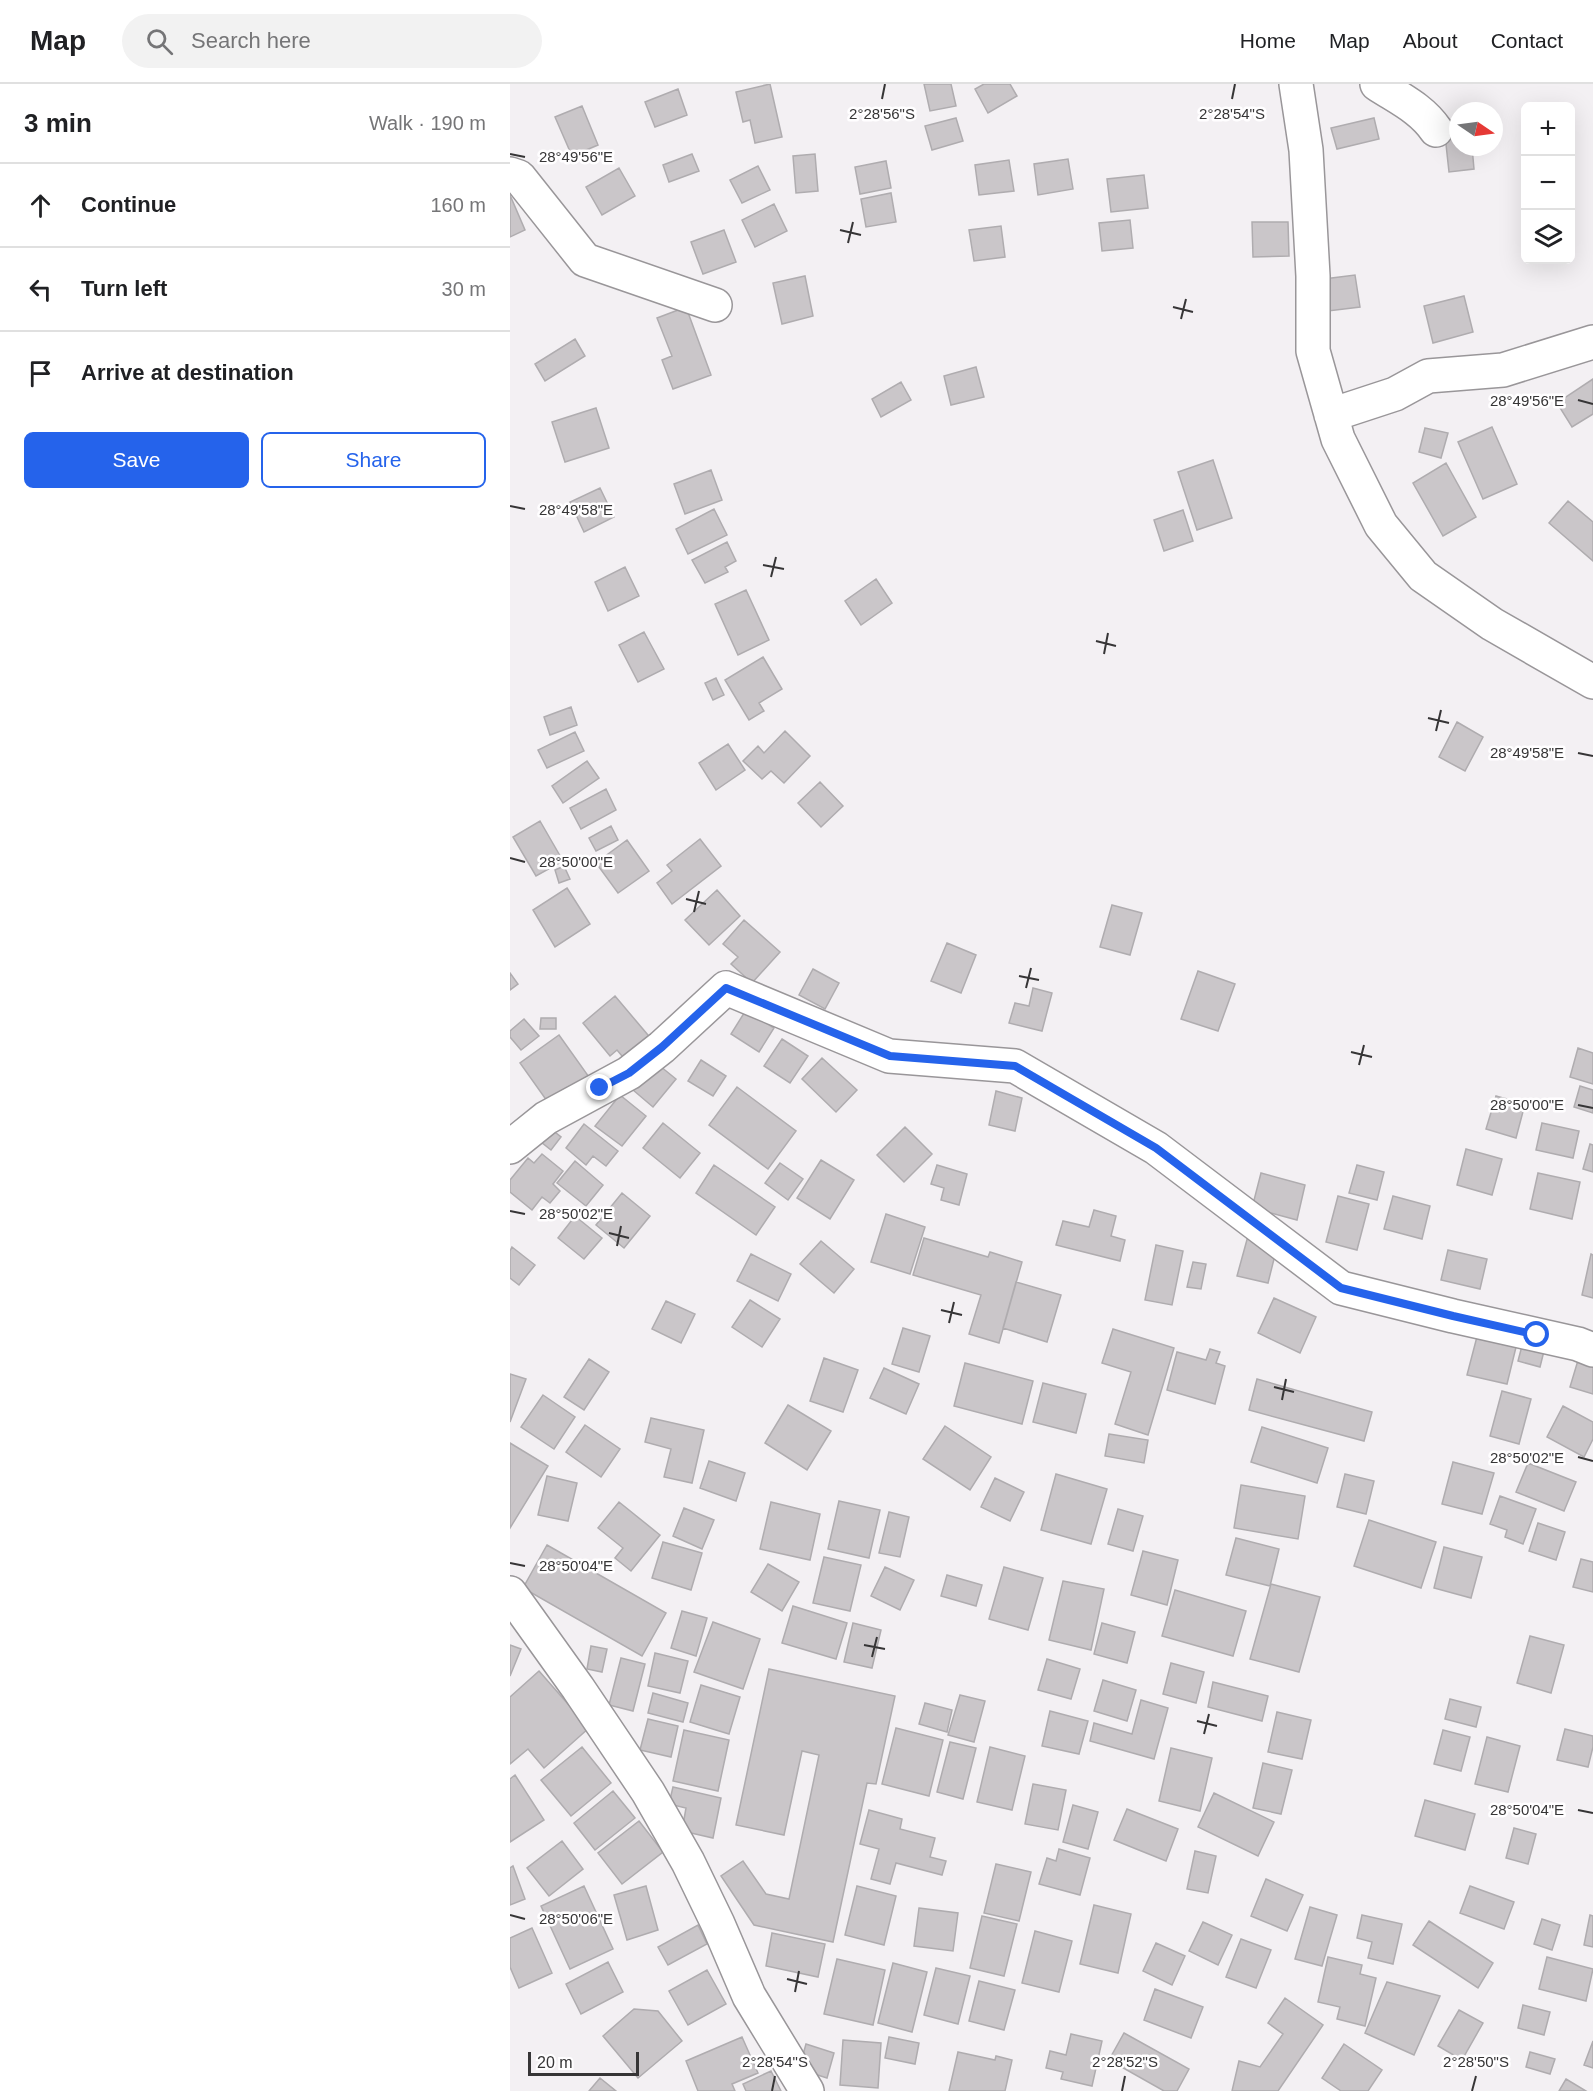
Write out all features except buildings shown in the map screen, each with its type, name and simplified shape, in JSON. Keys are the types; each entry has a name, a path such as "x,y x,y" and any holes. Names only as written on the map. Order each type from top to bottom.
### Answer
{"street":[{"path":"1300,84 1314,276 1313,351 1338,439 1381,525 1423,576 1492,624 1593,682"},
{"path":"1377,84 1414,107 1436,130"},
{"path":"510,174 519,177 585,260 715,305"},
{"path":"1331,415 1343,409 1369,404 1395,394 1428,376 1503,370 1593,342"},
{"path":"510,1147 546,1118 629,1073 662,1047 726,988 890,1056 1015,1066 1156,1148 1341,1288 1578,1344 1593,1350"},
{"path":"510,1593 648,1792 688,1862 749,1996 807,2091"}],"route":[{"path":"600,1088 629,1073 662,1047 726,988 890,1056 1015,1066 1156,1148 1341,1288 1537,1335"}]}
